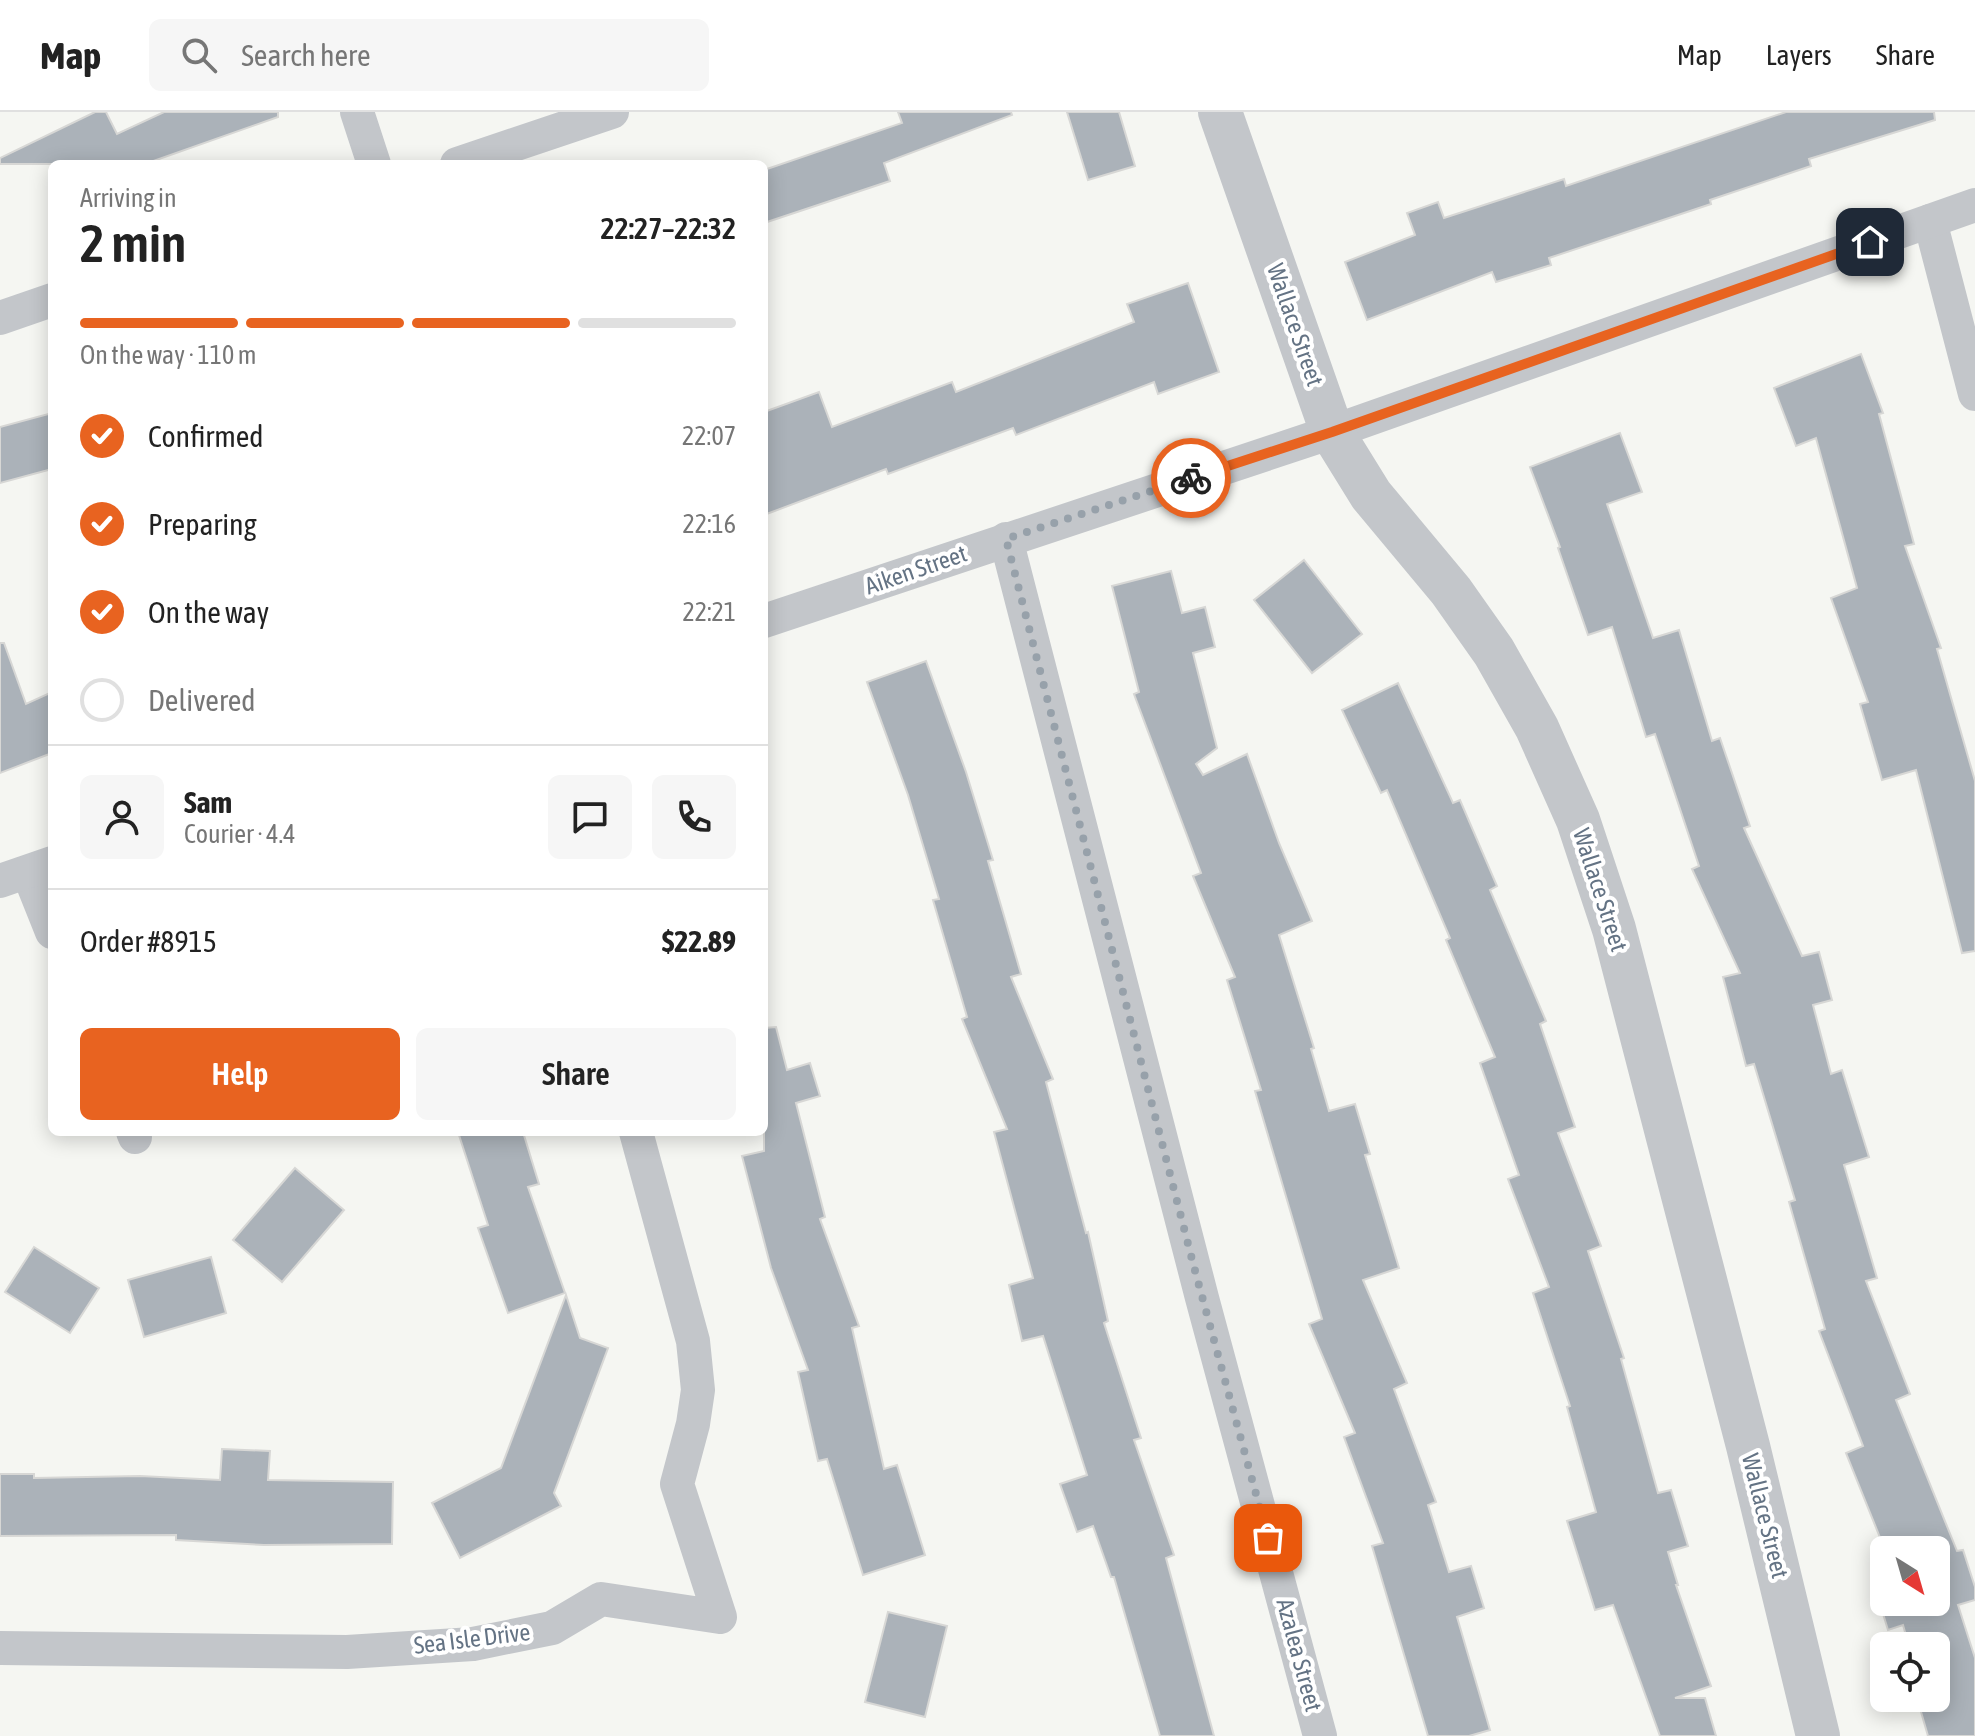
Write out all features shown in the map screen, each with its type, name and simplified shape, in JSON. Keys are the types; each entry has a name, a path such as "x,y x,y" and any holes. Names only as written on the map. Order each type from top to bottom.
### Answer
{"street":[{"path":"357,112 373,160"},
{"path":"469,160 612,112"},
{"name":"Wallace Street","path":"1220,112 1332,432 1371,495 1451,591 1494,652 1537,728 1578,820 1614,929 1748,1446 1818,1736"},
{"name":"Aiken Street","path":"768,620 1332,432 1975,205"},
{"path":"1930,221 1975,394"},
{"path":"0,318 48,301"},
{"name":"Azalea Street","path":"1006,539 1202,1298 1320,1736"},
{"path":"27,872 48,922"},
{"name":"Sea Isle Drive","path":"0,1648 347,1652 473,1644 552,1628 601,1599 720,1617 677,1484 693,1424 698,1390 693,1341 637,1136"}],"building":[{"path":"95,112 106,112 117,134 164,112 278,112 278,117 156,160 48,160 48,164 0,164 0,158"},
{"path":"898,112 1011,112 1012,115 884,163 890,181 768,222 768,169 902,123"},
{"path":"1067,112 1119,112 1135,166 1088,180"},
{"path":"1786,112 1934,112 1935,120 1809,159 1811,166 1710,200 1711,204 1549,258 1551,265 1496,282 1492,272 1367,320 1345,262 1415,235 1407,213 1438,202 1444,218 1564,179 1566,186"},
{"path":"1188,283 1219,372 1158,394 1154,382 1016,435 1013,428 888,474 886,469 768,513 768,411 819,392 832,427 952,382 956,392 1134,322 1127,304"},
{"path":"1861,354 1883,413 1879,414 1914,544 1905,546 1941,648 1937,649 1975,781 1975,951 1962,953 1916,770 1882,780 1860,704 1868,702 1831,598 1857,588 1816,438 1796,446 1774,388"},
{"path":"48,414 48,470 0,483 0,427"},
{"path":"1620,433 1642,492 1607,504 1653,638 1679,630 1712,741 1720,738 1750,826 1744,828 1802,956 1819,952 1832,1000 1813,1005 1831,1074 1842,1070 1869,1157 1844,1165 1877,1278 1866,1281 1910,1394 1896,1400 1957,1551 1963,1550 1975,1587 1975,1600 1958,1605 1975,1658 1975,1736 1928,1736 1921,1712 1950,1712 1950,1632 1905,1632 1903,1625 1888,1630 1884,1616 1950,1616 1950,1536 1879,1536 1846,1453 1863,1446 1819,1331 1825,1329 1789,1202 1795,1200 1754,1064 1746,1066 1723,977 1740,973 1692,869 1699,866 1655,734 1646,737 1612,627 1588,635 1530,467"},
{"path":"1304,560 1362,634 1312,673 1254,600"},
{"path":"1171,571 1182,613 1205,607 1215,647 1193,653 1217,748 1196,764 1203,775 1247,754 1279,843 1312,921 1279,935 1314,1048 1311,1049 1329,1111 1355,1104 1370,1154 1365,1155 1399,1268 1363,1280 1407,1383 1394,1389 1436,1502 1428,1505 1449,1572 1471,1566 1484,1608 1457,1617 1490,1730 1469,1736 1428,1736 1372,1546 1383,1543 1344,1437 1355,1433 1309,1324 1322,1319 1255,1091 1261,1090 1227,980 1235,977 1193,876 1201,873 1134,694 1139,692 1112,586"},
{"path":"0,643 4,643 26,704 48,694 48,755 0,773"},
{"path":"926,661 966,772 993,860 988,861 1021,974 1011,977 1053,1079 1046,1082 1088,1232 1108,1321 1104,1323 1141,1438 1134,1440 1174,1555 1166,1558 1214,1736 1160,1736 1114,1577 1111,1577 1093,1526 1077,1532 1060,1484 1087,1475 1043,1336 1022,1341 1009,1285 1033,1278 994,1132 1007,1129 962,1019 967,1017 933,900 939,899 908,795 867,682"},
{"path":"1398,683 1453,803 1460,800 1497,886 1490,890 1546,1021 1540,1024 1575,1127 1558,1133 1601,1246 1588,1251 1624,1358 1621,1359 1658,1493 1671,1490 1688,1546 1668,1552 1676,1585 1711,1686 1675,1698 1705,1698 1716,1736 1660,1736 1613,1605 1595,1610 1567,1521 1596,1512 1567,1407 1570,1406 1533,1293 1549,1287 1508,1179 1519,1175 1480,1063 1495,1057 1446,940 1450,938 1387,790 1381,793 1342,710"},
{"path":"776,1027 787,1070 810,1063 820,1096 796,1103 825,1217 820,1219 859,1326 852,1328 884,1469 897,1465 925,1555 863,1575 827,1459 818,1461 798,1372 808,1370 771,1268 742,1156 764,1151 764,1136 768,1136 768,1028"},
{"path":"459,1136 524,1136 539,1184 528,1187 565,1293 508,1313 478,1228 488,1225"},
{"path":"295,1168 344,1210 282,1282 233,1240"},
{"path":"34,1247 99,1288 70,1333 5,1292"},
{"path":"211,1257 226,1313 144,1337 128,1280"},
{"path":"566,1295 580,1338 608,1348 554,1493 561,1506 460,1558 432,1503 501,1468"},
{"path":"222,1449 270,1451 268,1480 393,1482 392,1544 264,1545 176,1540 176,1535 0,1536 0,1474 34,1474 34,1478 140,1476 220,1480"},
{"path":"888,1612 947,1626 925,1717 865,1702"}],"way so far":[{"path":"1191,478 1006,539 1194,1267 1268,1538"}],"route":[{"path":"1191,478 1332,432 1870,242"}]}
